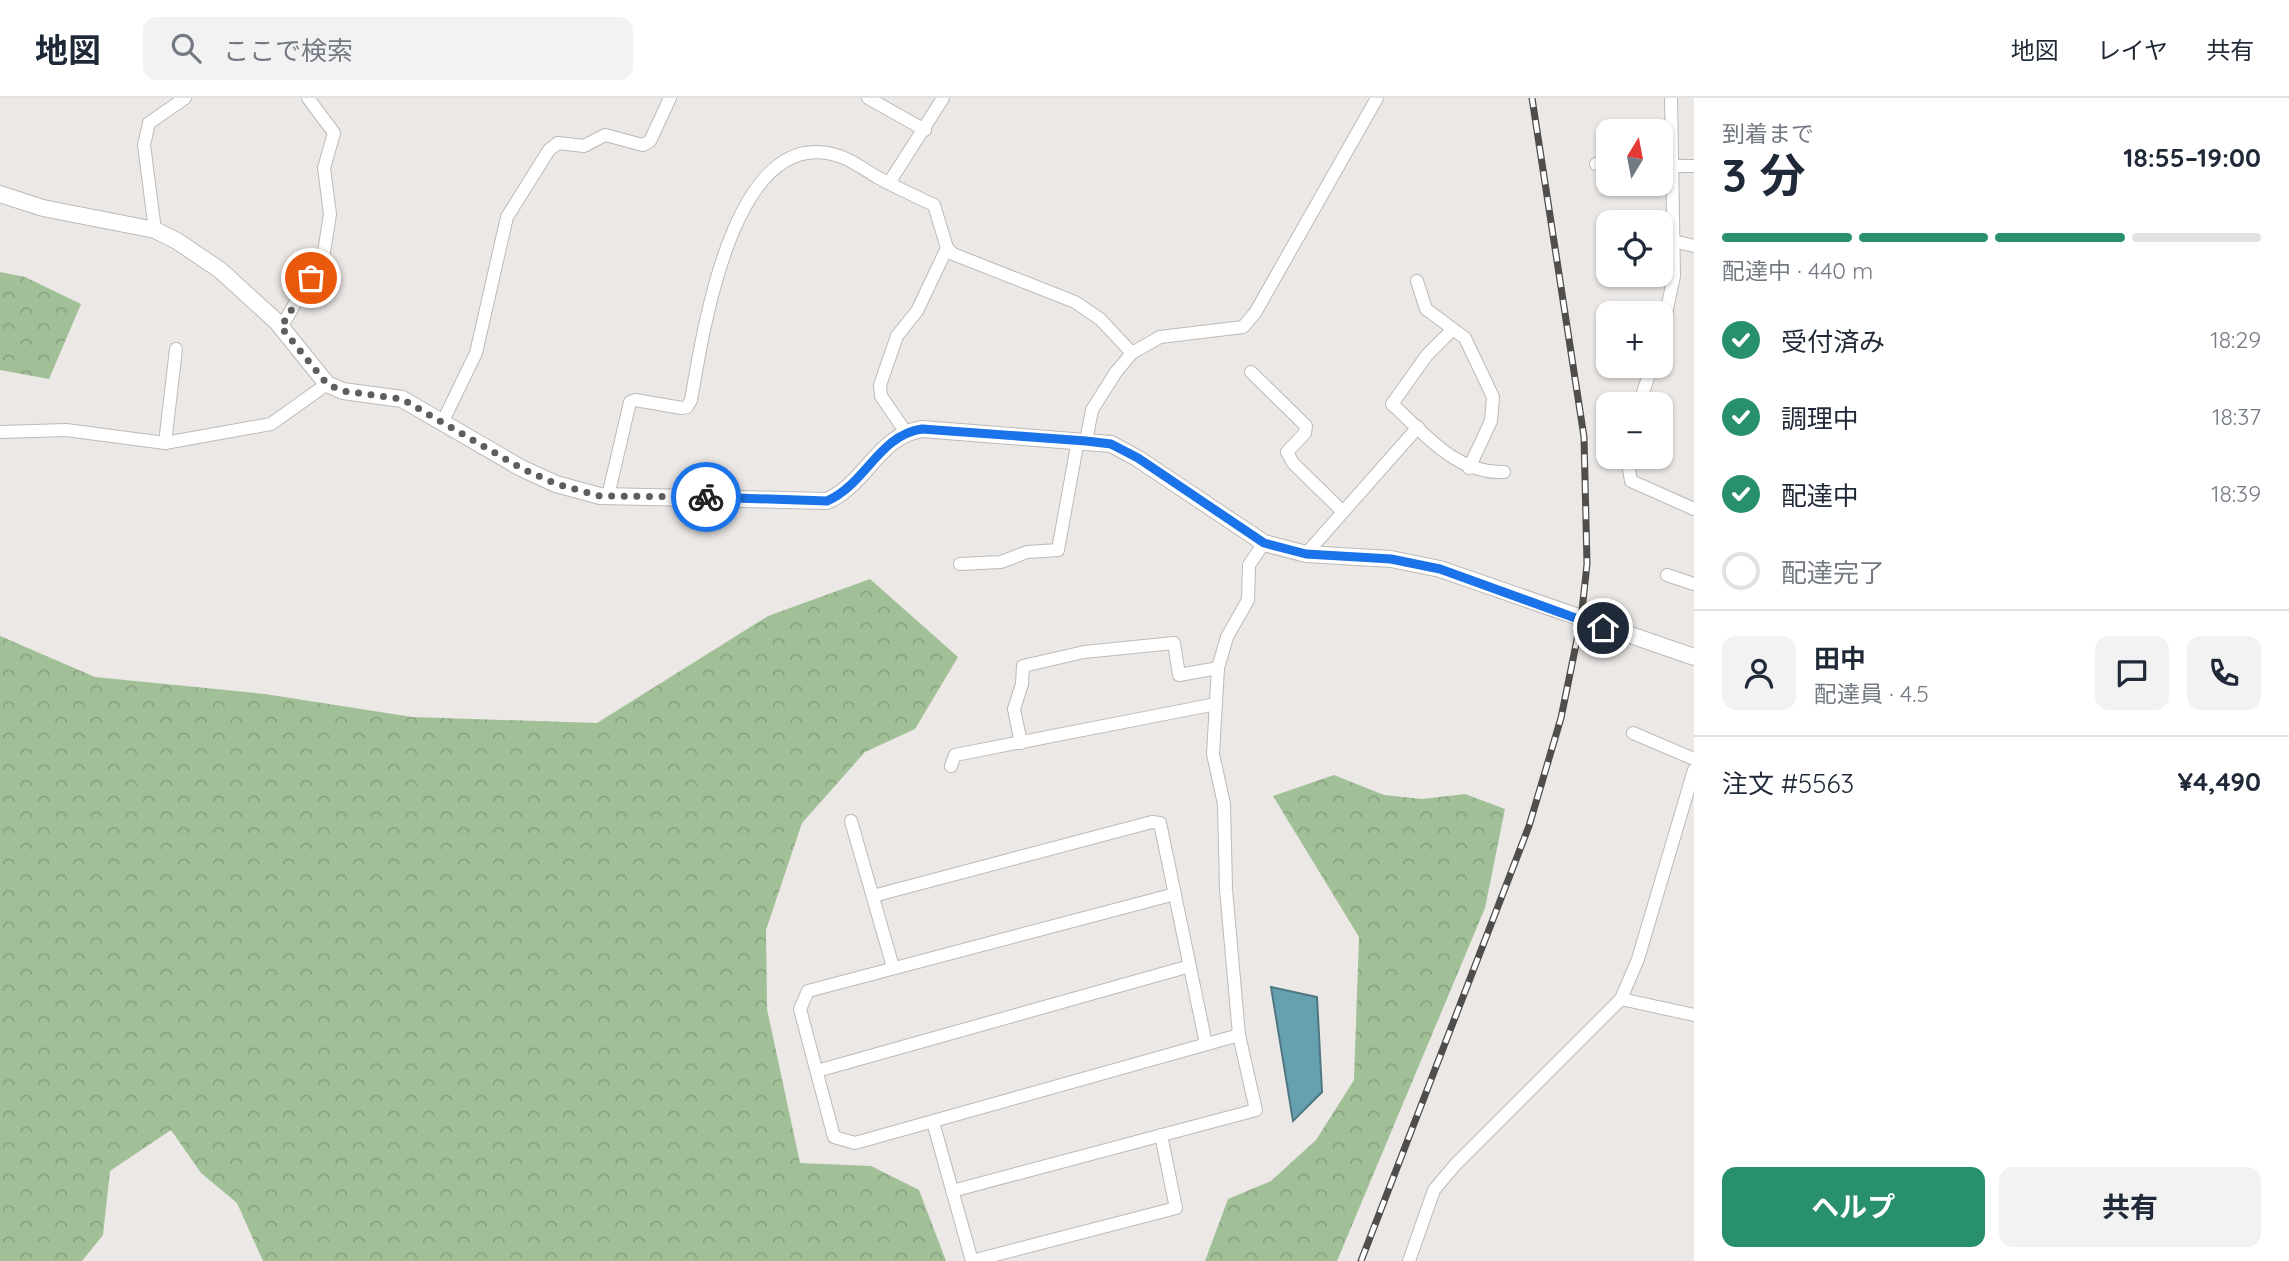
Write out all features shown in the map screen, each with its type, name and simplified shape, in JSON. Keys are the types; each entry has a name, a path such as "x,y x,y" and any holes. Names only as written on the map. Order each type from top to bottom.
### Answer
{"street":[{"path":"155,230 144,145 149,123 185,98"},
{"path":"281,327 320,261 329,233 330,214 324,168 334,133 308,98"},
{"path":"443,421 477,353 507,217 549,150 558,144 584,146 605,135 643,145 650,141 670,98"},
{"path":"869,98 925,130"},
{"path":"889,183 943,98"},
{"path":"960,565 1000,562 1027,552 1058,551 1082,441 1092,410 1115,372 1132,353 1160,337 1243,327 1255,313 1377,98"},
{"path":"1669,119 1671,98"},
{"path":"608,496 630,402 682,408 687,407 691,400 718,277 738,219 752,192 790,157 807,153 839,156 934,205 947,248 953,254 1075,302 1100,319 1132,353"},
{"path":"1673,166 1694,166"},
{"path":"0,194 43,208 155,230 220,270 281,327 327,384 343,391 402,399 521,468 579,492 608,496 827,501 838,497 905,431 922,429 1111,444 1138,458 1264,543 1306,554 1391,559 1440,569 1694,657"},
{"path":"1673,281 1673,241 1694,246"},
{"path":"905,431 881,396 880,385 897,336 917,312 947,248"},
{"path":"1417,281 1426,309 1465,338 1493,397 1492,421 1469,468"},
{"path":"1452,330 1427,355 1392,404 1452,458 1469,468 1486,473 1504,471"},
{"path":"165,443 176,349"},
{"path":"1251,372 1306,426 1305,433 1287,452 1293,463 1343,512"},
{"path":"0,432 66,430 165,443 271,424 327,384"},
{"path":"1306,554 1418,427"},
{"path":"1629,469 1631,481 1694,509"},
{"path":"952,1191 1256,1110 1239,1035 1226,889 1224,804 1213,754 1218,668 1227,637 1248,600 1249,565 1264,543"},
{"path":"1667,576 1694,584"},
{"path":"1021,743 1014,709 1022,684 1023,666 1084,652 1174,643 1179,675 1218,668"},
{"path":"951,765 955,755 1216,705"},
{"path":"1633,733 1694,759"},
{"path":"1409,1261 1434,1190 1455,1165 1621,999 1638,959 1694,770"},
{"path":"851,821 893,967"},
{"path":"873,896 1152,822 1160,823 1206,1044"},
{"path":"1175,894 807,991 800,1009 834,1137 855,1143 1239,1035"},
{"path":"817,1071 1190,966"},
{"path":"1621,999 1694,1015"},
{"path":"933,1122 972,1261 1176,1208 1161,1135"}],"green space":[{"path":"0,272 25,277 81,304 49,379 0,370"},
{"path":"870,579 958,657 915,729 865,752 802,823 766,930 767,1009 800,1163 871,1166 919,1190 946,1261 263,1261 237,1203 201,1173 171,1130 110,1171 103,1235 82,1261 0,1261 0,636 95,677 265,694 412,717 597,723 768,616"},
{"path":"1334,775 1384,795 1422,799 1465,794 1505,809 1485,908 1337,1261 1205,1261 1228,1199 1271,1181 1316,1140 1354,1080 1359,937 1273,796"}],"water":[{"path":"1271,987 1317,997 1322,1092 1293,1121"}],"railway":[{"path":"1361,1261 1529,826 1561,718 1581,620 1587,564 1584,437 1532,98"}],"way so far":[{"path":"311,278 281,327 327,384 343,391 402,399 424,409 521,468 579,492 600,496 706,497"}],"route":[{"path":"706,497 827,501 838,497 905,431 922,429 1111,444 1138,458 1264,543 1306,554 1391,559 1440,569 1603,628"}]}
